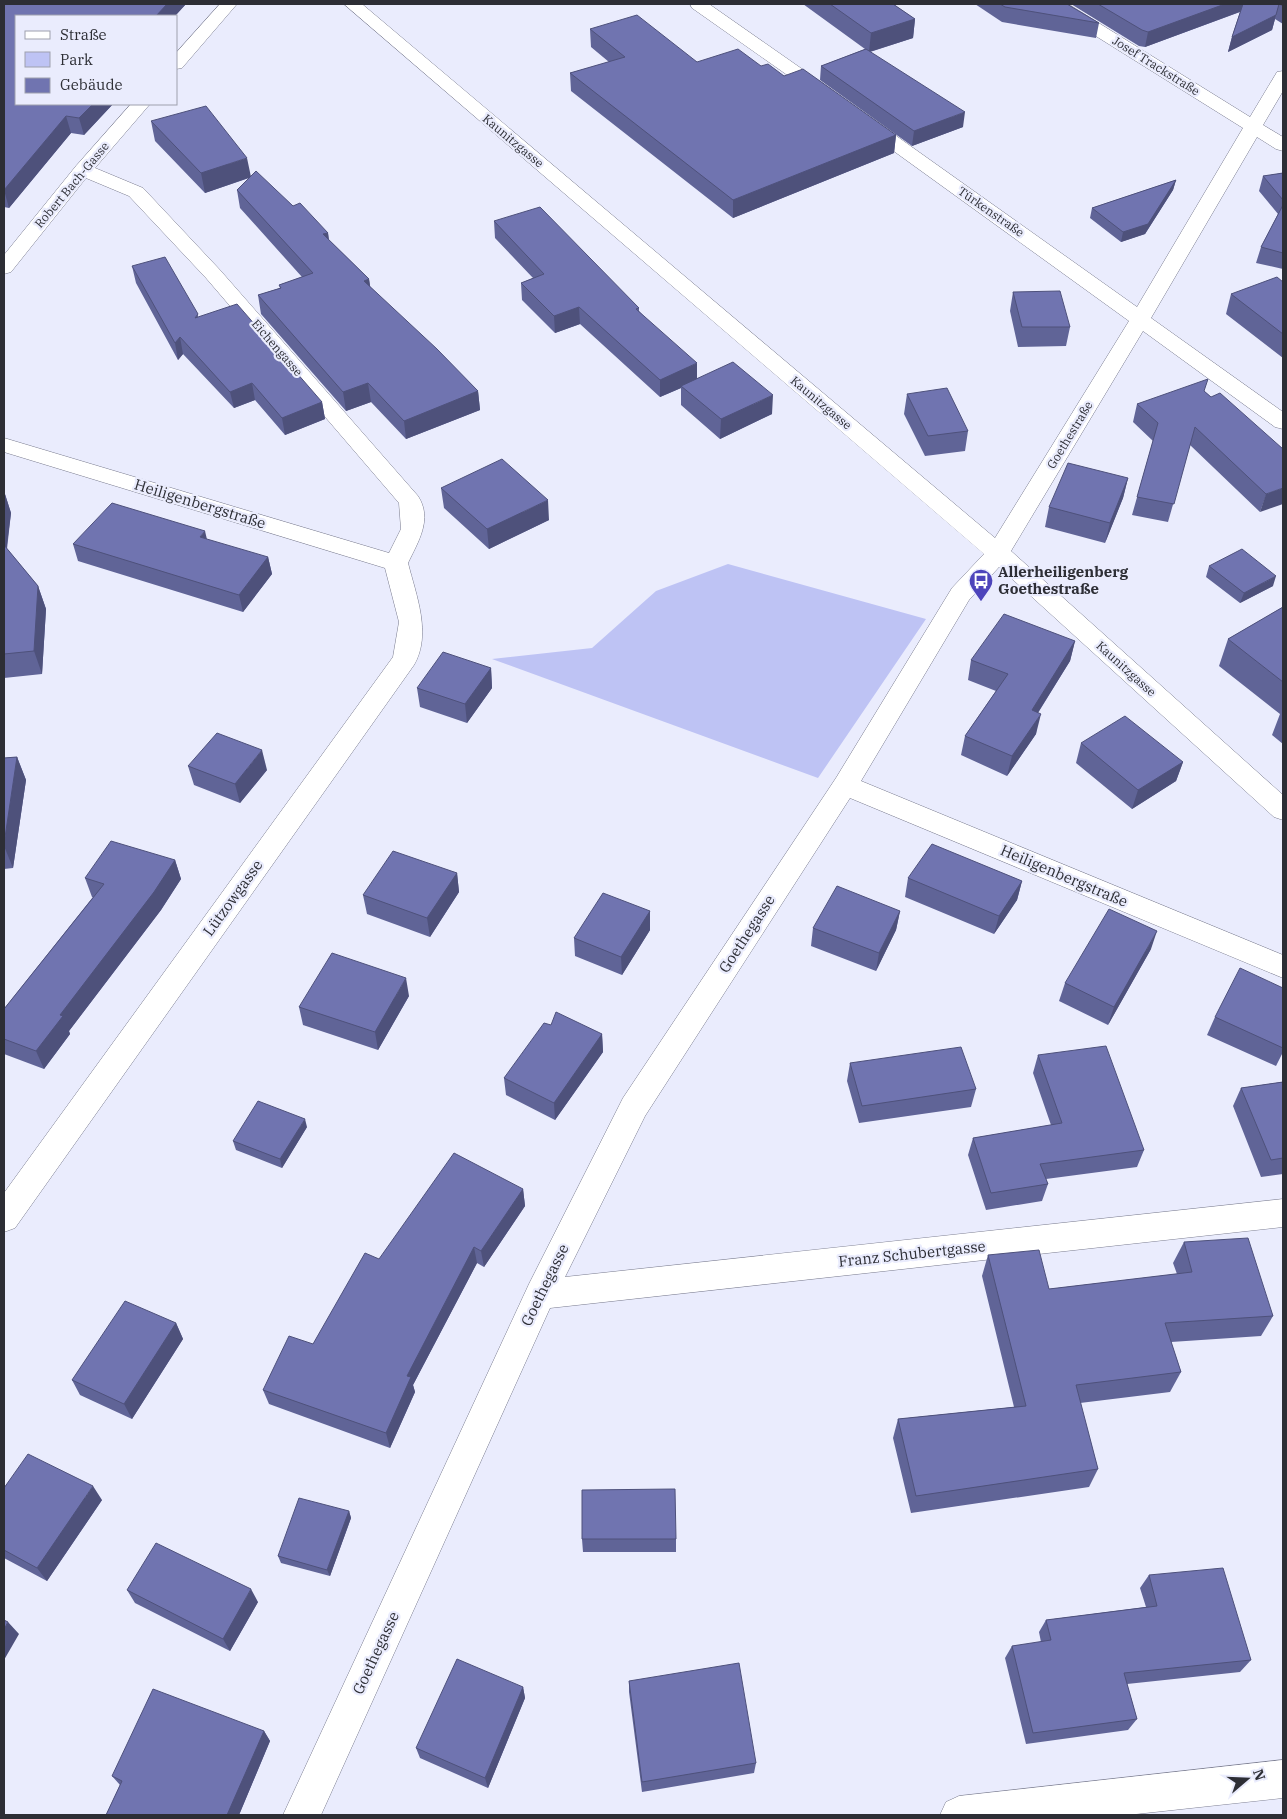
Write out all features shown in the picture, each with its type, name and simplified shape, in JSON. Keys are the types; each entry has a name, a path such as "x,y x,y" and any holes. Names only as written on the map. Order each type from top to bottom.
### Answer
{"street":[{"path":"178,62 229,4"},
{"name":"Kaunitzgasse","path":"352,4 998,553 1283,810"},
{"name":"Türkenstraße","path":"698,4 1141,318 1283,422"},
{"name":"Josef Trackstraße","path":"1057,4 1283,145"},
{"name":"Goethestraße","path":"845,785 960,594 998,553 1141,318 1283,76"},
{"name":"Robert Bach-Gasse","path":"4,268 83,170 140,105"},
{"name":"Eichengasse","path":"83,170 136,192 213,274 410,501 413,529 396,563"},
{"name":"Heiligenbergstraße","path":"4,445 396,563"},
{"name":"Lützowgasse","path":"4,1218 405,659 411,622 396,563"},
{"name":"Heiligenbergstraße","path":"845,785 1283,966"},
{"name":"Goethegasse","path":"302,1815 540,1294 634,1107 845,785"},
{"name":"Franz Schubertgasse","path":"540,1294 1283,1213"},
{"path":"959,1815 1283,1779"}],"green space":[{"path":"728,564 926,619 818,778 492,659 592,648 656,591"}],"building":[{"path":"6,4 167,4 157,15 15,15 15,105 92,105 79,118 66,116 4,190 4,6"},
{"path":"830,4 893,4 915,19 871,33"},
{"path":"1000,4 1067,4 1099,23 1005,7"},
{"path":"1098,4 1225,4 1148,32"},
{"path":"1243,4 1279,4 1276,15 1232,37"},
{"path":"637,15 697,62 738,49 761,66 768,64 784,76 803,69 896,135 733,200 570,73 625,57 590,29"},
{"path":"866,49 965,112 914,131 821,66"},
{"path":"206,106 247,158 201,173 151,121"},
{"path":"256,171 293,206 300,203 328,233 323,234 369,279 364,281 437,349 478,391 404,421 368,383 343,392 258,295 281,288 279,285 313,273 237,190"},
{"path":"1283,173 1283,200 1263,176"},
{"path":"1176,180 1148,224 1123,232 1092,208"},
{"path":"1283,205 1283,253 1261,247"},
{"path":"540,207 639,308 636,309 697,363 660,380 579,307 554,316 521,283 544,274 494,221"},
{"path":"165,257 198,314 195,318 237,304 322,402 282,418 252,383 230,392 180,337 175,343 132,266"},
{"path":"1277,277 1283,282 1283,334 1231,294"},
{"path":"1060,291 1070,327 1022,327 1013,292"},
{"path":"733,362 773,395 721,419 681,386"},
{"path":"1208,379 1204,391 1211,397 1220,393 1283,449 1283,488 1266,494 1195,427 1174,504 1137,497 1158,423 1137,404"},
{"path":"947,388 968,431 928,436 907,394"},
{"path":"502,459 548,500 487,529 441,488"},
{"path":"1068,463 1128,478 1110,523 1049,507"},
{"path":"112,503 205,531 200,537 268,557 239,595 73,544"},
{"path":"4,545 38,586 34,651 4,654"},
{"path":"1242,549 1276,576 1244,593 1209,566"},
{"path":"1283,607 1283,682 1228,639"},
{"path":"1004,614 1075,641 1032,710 1041,714 1012,756 965,736 1008,674 971,660"},
{"path":"443,652 491,668 465,704 417,688"},
{"path":"1125,716 1183,762 1138,790 1081,743"},
{"path":"217,733 262,750 235,784 188,766"},
{"path":"17,757 4,844 4,758"},
{"path":"111,841 175,860 154,892 60,1015 63,1016 36,1051 4,1039 4,1009 104,884 85,878"},
{"path":"932,844 1022,881 999,916 908,878"},
{"path":"393,851 457,873 427,918 363,895"},
{"path":"837,886 900,911 879,953 813,928"},
{"path":"603,893 650,911 621,957 574,938"},
{"path":"1109,909 1157,931 1114,1007 1065,983"},
{"path":"332,953 406,978 375,1032 299,1007"},
{"path":"1240,968 1283,988 1283,1048 1215,1017"},
{"path":"556,1012 602,1034 554,1103 504,1078 544,1023 551,1025"},
{"path":"1106,1046 1144,1150 1040,1164 1048,1184 991,1193 973,1138 1062,1123 1038,1055"},
{"path":"961,1047 976,1089 862,1106 850,1063"},
{"path":"1283,1082 1283,1158 1271,1160 1241,1088"},
{"path":"258,1101 305,1119 280,1159 233,1141"},
{"path":"454,1153 523,1189 481,1251 474,1247 407,1376 411,1377 386,1433 263,1390 289,1336 313,1344 365,1253 379,1259"},
{"path":"1248,1238 1273,1316 1165,1323 1181,1372 1076,1385 1098,1469 916,1496 898,1419 1026,1406 988,1255 1039,1250 1049,1289 1192,1272 1184,1242"},
{"path":"125,1301 176,1323 124,1404 72,1380"},
{"path":"28,1454 93,1486 37,1568 4,1550 4,1488"},
{"path":"675,1489 676,1539 582,1539 582,1490"},
{"path":"299,1498 349,1511 327,1570 278,1556"},
{"path":"156,1543 251,1589 223,1639 127,1590"},
{"path":"1223,1568 1251,1660 1124,1673 1137,1719 1033,1733 1012,1646 1051,1640 1046,1620 1157,1606 1149,1575"},
{"path":"4,1620 8,1622 4,1629"},
{"path":"457,1659 523,1687 485,1778 416,1748"},
{"path":"739,1663 756,1763 642,1782 629,1681"},
{"path":"153,1689 264,1731 227,1815 106,1815 122,1781 112,1776"}],"place":[{"name":"Allerheiligenberg Goethestraße","path":"981,602"}]}
